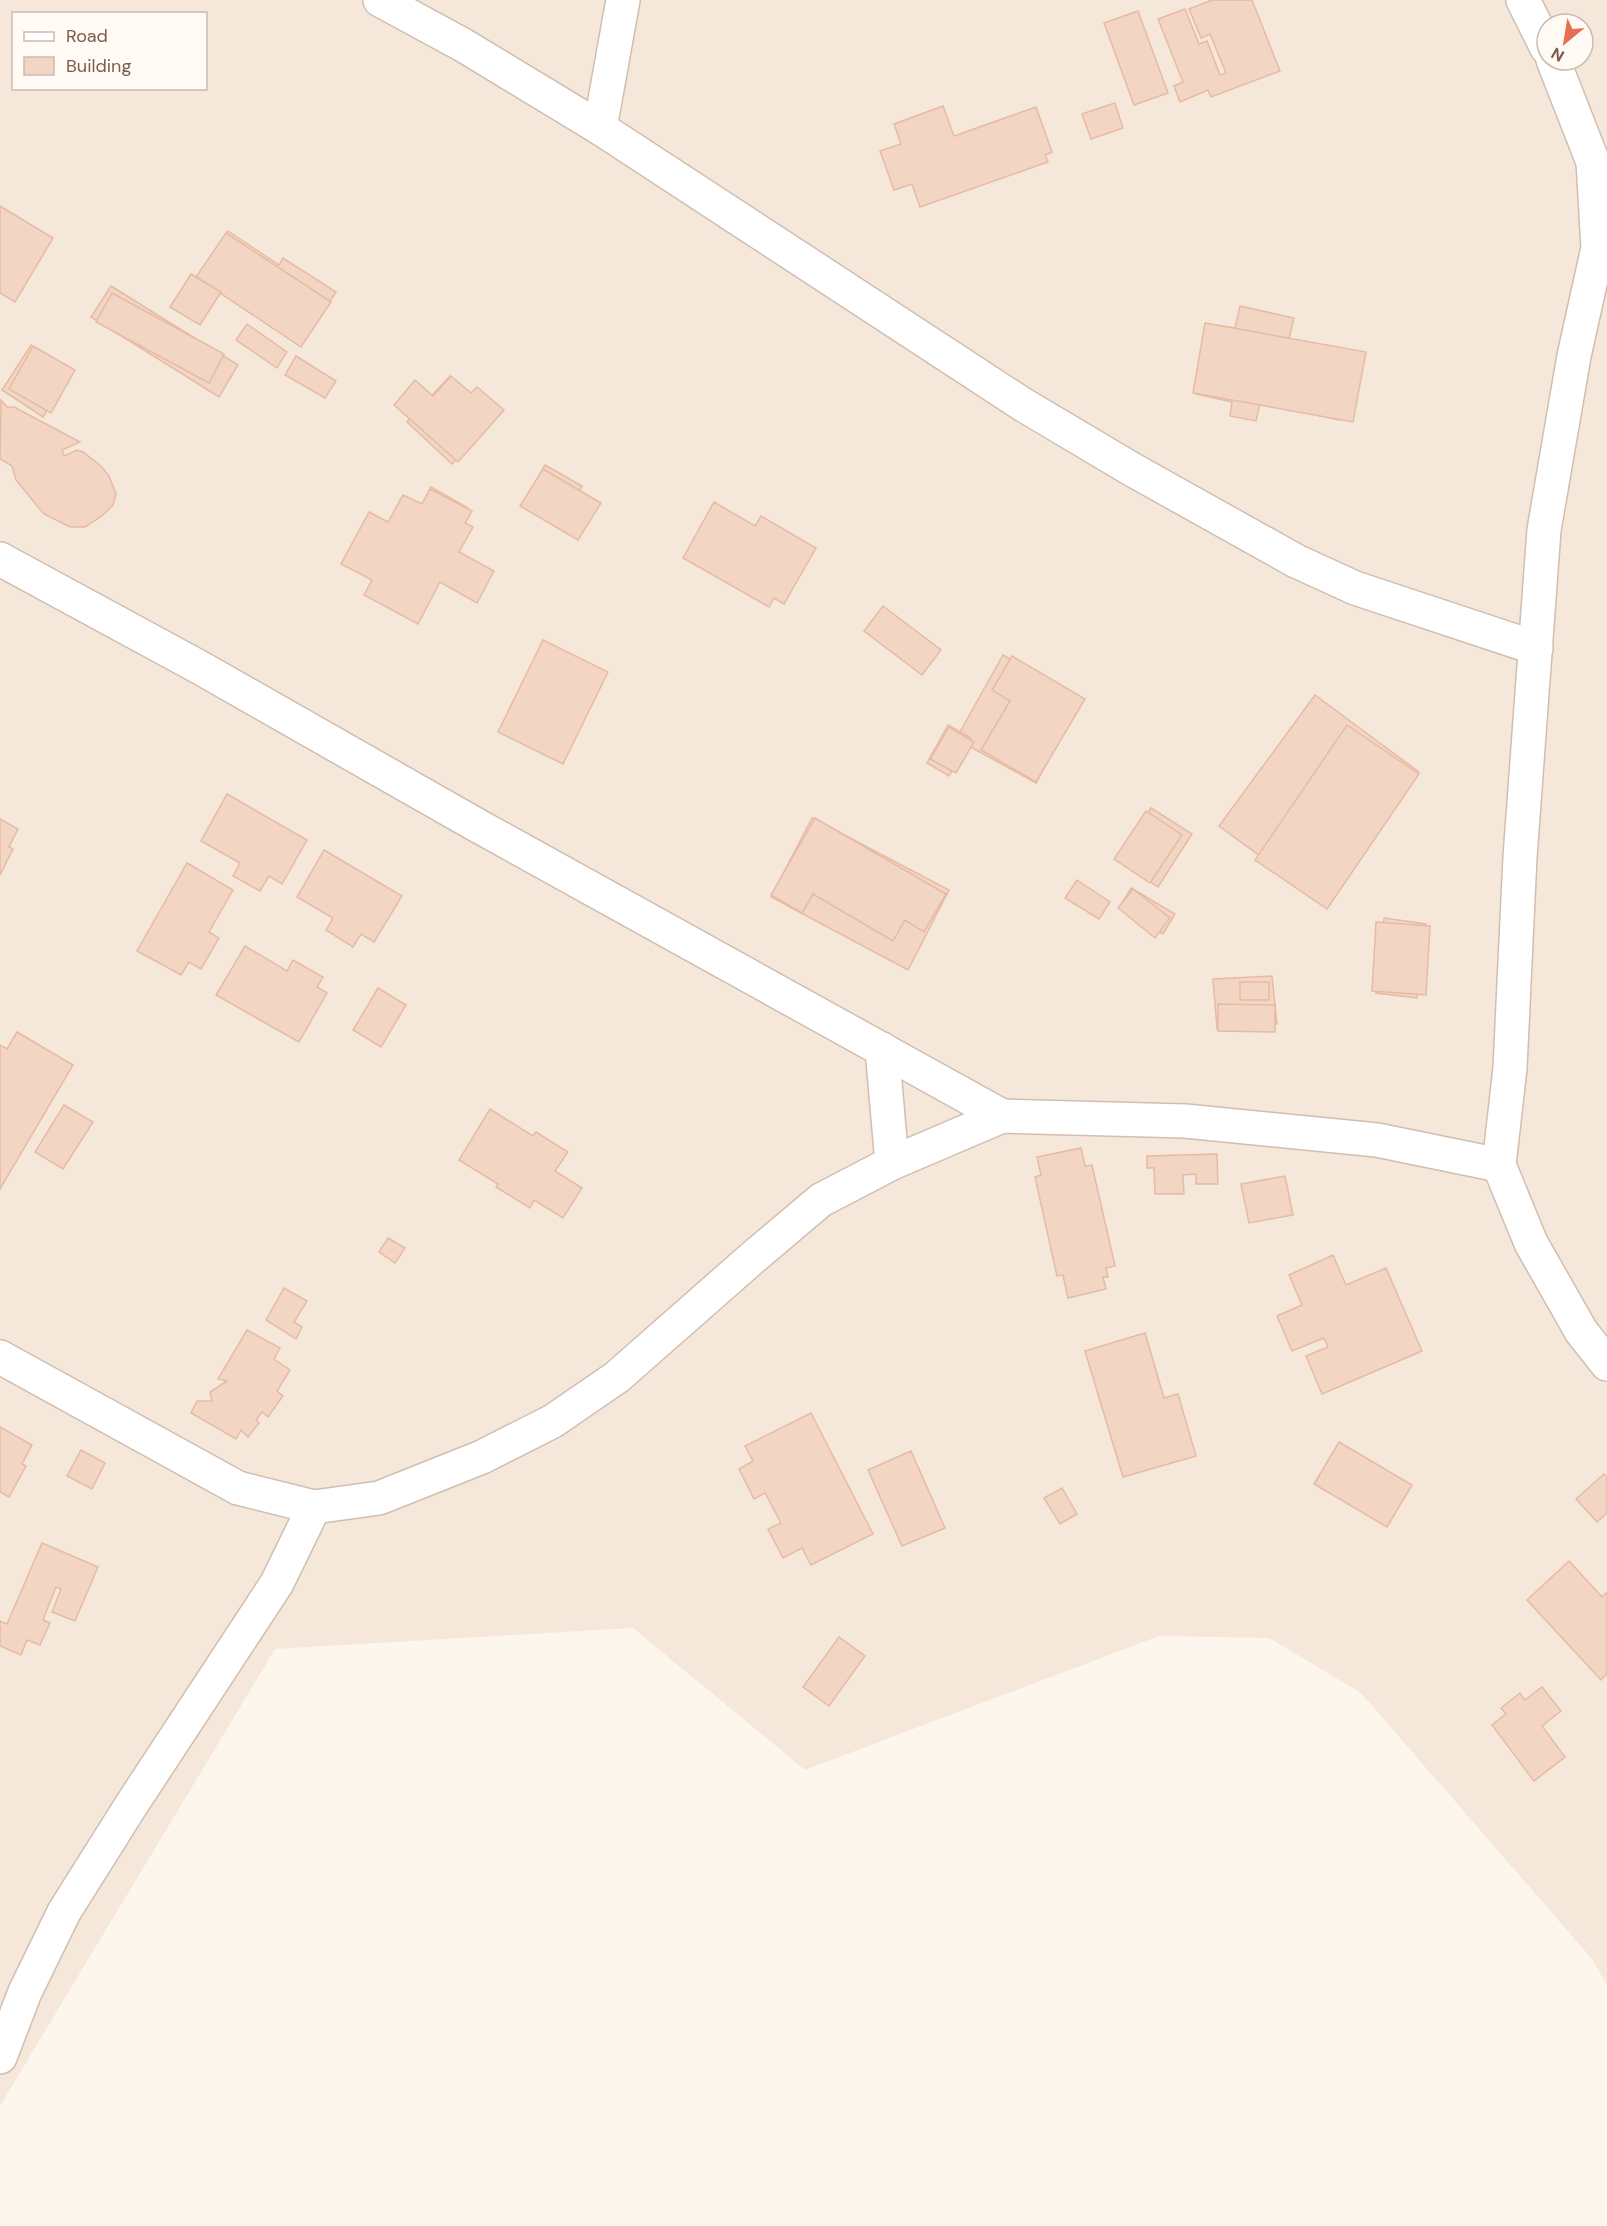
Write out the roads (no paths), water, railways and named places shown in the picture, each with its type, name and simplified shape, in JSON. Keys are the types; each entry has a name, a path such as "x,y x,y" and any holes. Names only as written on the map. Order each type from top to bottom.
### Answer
{"street":[{"path":"380,0 463,45 600,128 1022,405 1153,481 1296,561 1354,588 1536,648"},
{"path":"600,128 623,0"},
{"path":"1523,0 1535,24"},
{"path":"1558,72 1593,162 1598,248 1597,299 1574,356 1544,530 1520,857 1510,1068 1499,1165 1531,1243 1581,1331 1607,1364"},
{"path":"0,559 199,667 473,823 1002,1116"},
{"path":"882,1049 892,1163"},
{"path":"0,1357 238,1488 314,1507 379,1498 482,1457 553,1421 617,1377 821,1200 892,1163 1002,1116 1185,1121 1377,1140 1499,1165"},
{"path":"0,2057 25,1992 63,1912 277,1583 314,1507"}]}
